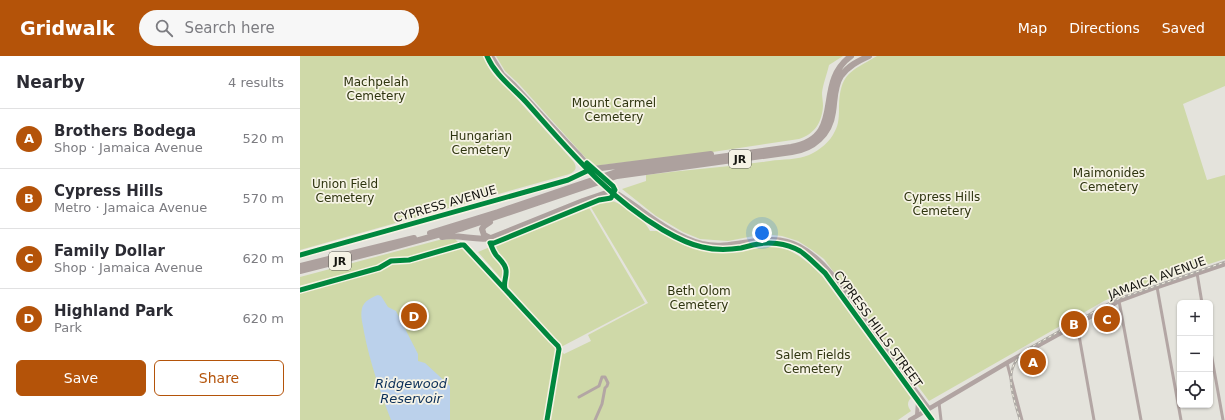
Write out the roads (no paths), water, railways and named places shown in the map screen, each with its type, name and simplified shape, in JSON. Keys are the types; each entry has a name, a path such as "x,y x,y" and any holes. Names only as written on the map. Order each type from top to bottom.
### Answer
{"highway":[{"name":"JR","path":"300,265 457,225 614,172 799,145 814,138 822,128 827,118 833,78 840,65 851,56"},
{"name":"JR","path":"300,271 412,242 514,211 617,176 637,172 792,152 807,148 820,139 830,126 833,114 835,92 841,77 851,66 869,56"},
{"path":"592,172 700,155 744,152"},
{"path":"412,242 451,236 485,239 491,238 583,201 613,191"},
{"path":"491,238 482,232 484,226 514,211"}],"main road":[{"name":"JAMAICA AVENUE","path":"910,420 1007,363 1119,301 1225,264"}],"street":[{"name":"CYPRESS HILLS STREET","path":"487,56 501,75 513,86 605,186 654,219 691,239 704,243 720,245 738,244 762,238 777,239 789,241 800,246 816,257 828,270 927,409"},
{"name":"CYPRESS HILLS STREET","path":"492,56 501,75"},
{"name":"CYPRESS AVENUE","path":"300,255 592,172"},
{"name":"CYPRESS HILLS STREET","path":"613,191 653,224 678,238 701,247 725,249 742,248 763,243 770,243 788,246 801,252 825,273 918,400 927,409"},
{"path":"1197,273 1202,300"},
{"path":"1157,287 1181,420"},
{"path":"1119,301 1140,420"},
{"path":"1077,324 1094,420"},
{"path":"1007,363 1022,420"},
{"path":"1213,364 1223,420"},
{"path":"579,397 598,386 602,377 605,377 608,383 605,388 602,404 595,420"},
{"path":"918,400 918,415"},
{"path":"939,403 941,420"},
{"path":"927,409 932,420"}],"water":[{"name":"Ridgewood Reservoir","path":"378,295 381,296 388,307 396,311 418,354 418,361 425,363 450,386 450,420 391,420 372,366 361,317 361,311 364,303"}],"railway":[{"path":"1020,420 1012,392 1011,374 1018,357 1026,350 1115,300 1225,262"}],"place":[{"name":"Highland Park","path":"414,316"},
{"name":"Family Dollar","path":"1107,319"},
{"name":"Cypress Hills","path":"1074,324"},
{"name":"Brothers Bodega","path":"1033,362"}],"park label":[{"name":"Machpelah Cemetery","path":"376,89"},
{"name":"Mount Carmel Cemetery","path":"614,110"},
{"name":"Hungarian Cemetery","path":"481,143"},
{"name":"Maimonides Cemetery","path":"1109,180"},
{"name":"Union Field Cemetery","path":"345,191"},
{"name":"Cypress Hills Cemetery","path":"942,204"},
{"name":"Beth Olom Cemetery","path":"699,298"},
{"name":"Salem Fields Cemetery","path":"813,362"}]}
